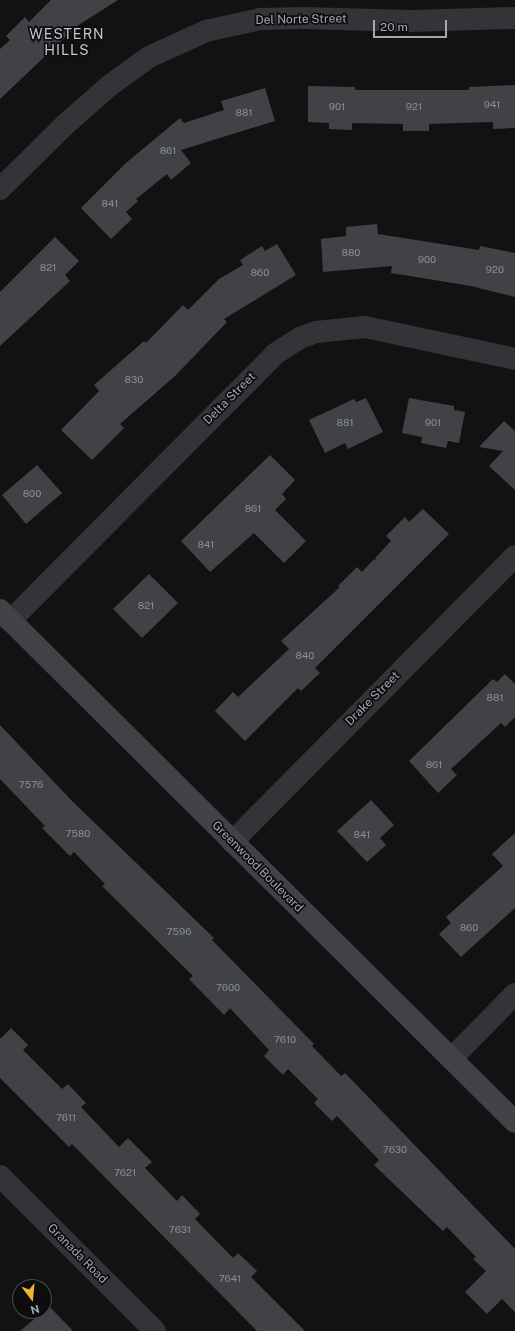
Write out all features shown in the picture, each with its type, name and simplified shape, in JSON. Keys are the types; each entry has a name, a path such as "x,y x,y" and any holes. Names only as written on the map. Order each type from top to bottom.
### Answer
{"street":[{"name":"Del Norte Street","path":"0,189 66,124 109,86 149,57 206,32 260,19 304,18 411,21 515,18"},
{"name":"Delta Street","path":"5,615 275,354 300,338 323,331 365,327 515,359"},
{"name":"Drake Street","path":"232,842 515,556"},
{"name":"Greenwood Boulevard","path":"5,615 515,1122"},
{"path":"452,1058 515,994"},
{"name":"Granada Road","path":"0,1176 155,1331"}],"building":[{"path":"51,0 118,0 77,26 0,99 0,49 10,40 6,36 25,17 29,22"},
{"path":"515,85 515,128 493,129 493,122 429,124 429,131 403,131 403,124 352,123 352,130 329,129 329,123 308,122 308,86 355,87 355,90 469,90 469,87"},
{"path":"265,88 275,121 181,150 191,163 171,180 167,174 136,199 138,201 126,212 132,219 111,239 81,208 126,163 180,118 184,123 224,110 221,101"},
{"path":"377,224 378,234 479,250 480,246 515,253 515,297 471,286 391,273 392,266 323,272 321,239 346,236 346,227"},
{"path":"55,237 79,261 65,275 70,281 0,346 0,292"},
{"path":"277,244 296,275 224,319 227,322 175,376 120,424 124,428 92,460 61,430 99,391 94,385 144,341 146,343 183,305 188,310 219,279 243,265 240,260 262,246 265,251"},
{"path":"366,398 383,432 348,449 345,443 325,453 309,420 354,399 356,402"},
{"path":"409,398 454,406 454,410 465,412 459,443 448,441 446,448 421,443 422,437 402,433"},
{"path":"504,421 515,431 515,490 489,466 503,451 479,447"},
{"path":"270,455 295,480 282,494 286,499 275,510 306,541 284,563 254,533 210,572 181,541"},
{"path":"37,465 62,493 26,524 2,495"},
{"path":"423,509 449,534 315,668 320,673 301,691 298,688 245,741 215,711 233,692 238,697 289,649 281,641 340,587 338,586 357,567 362,572 374,559 377,561 375,558 391,541 386,536 405,517 409,522"},
{"path":"149,574 178,603 142,638 113,609"},
{"path":"505,674 515,684 515,717 505,727 501,723 451,769 457,775 438,793 409,761 493,679 497,682"},
{"path":"0,725 71,800 214,938 212,940 314,1044 312,1046 341,1076 345,1073 515,1249 515,1312 502,1299 487,1314 465,1292 486,1271 473,1259 476,1257 447,1227 443,1231 374,1165 379,1160 337,1116 332,1121 314,1103 318,1099 288,1069 283,1075 264,1056 269,1050 230,1008 224,1015 189,979 193,976 102,886 105,884 74,852 70,856 42,828 45,826 0,779"},
{"path":"371,800 394,825 380,838 386,845 367,862 337,831"},
{"path":"515,833 515,908 461,957 439,934 451,923 446,917 503,866 492,854"},
{"path":"11,1028 28,1045 23,1050 62,1089 68,1084 86,1103 81,1107 119,1147 128,1138 152,1162 145,1168 177,1201 182,1195 200,1214 195,1219 233,1258 238,1253 257,1271 251,1277 305,1331 257,1331 72,1144 69,1147 0,1078 0,1039"},
{"path":"52,1309 73,1331 20,1331 34,1319 52,1319"}],"district":[{"name":"WESTERN HILLS","path":"67,42"}]}
